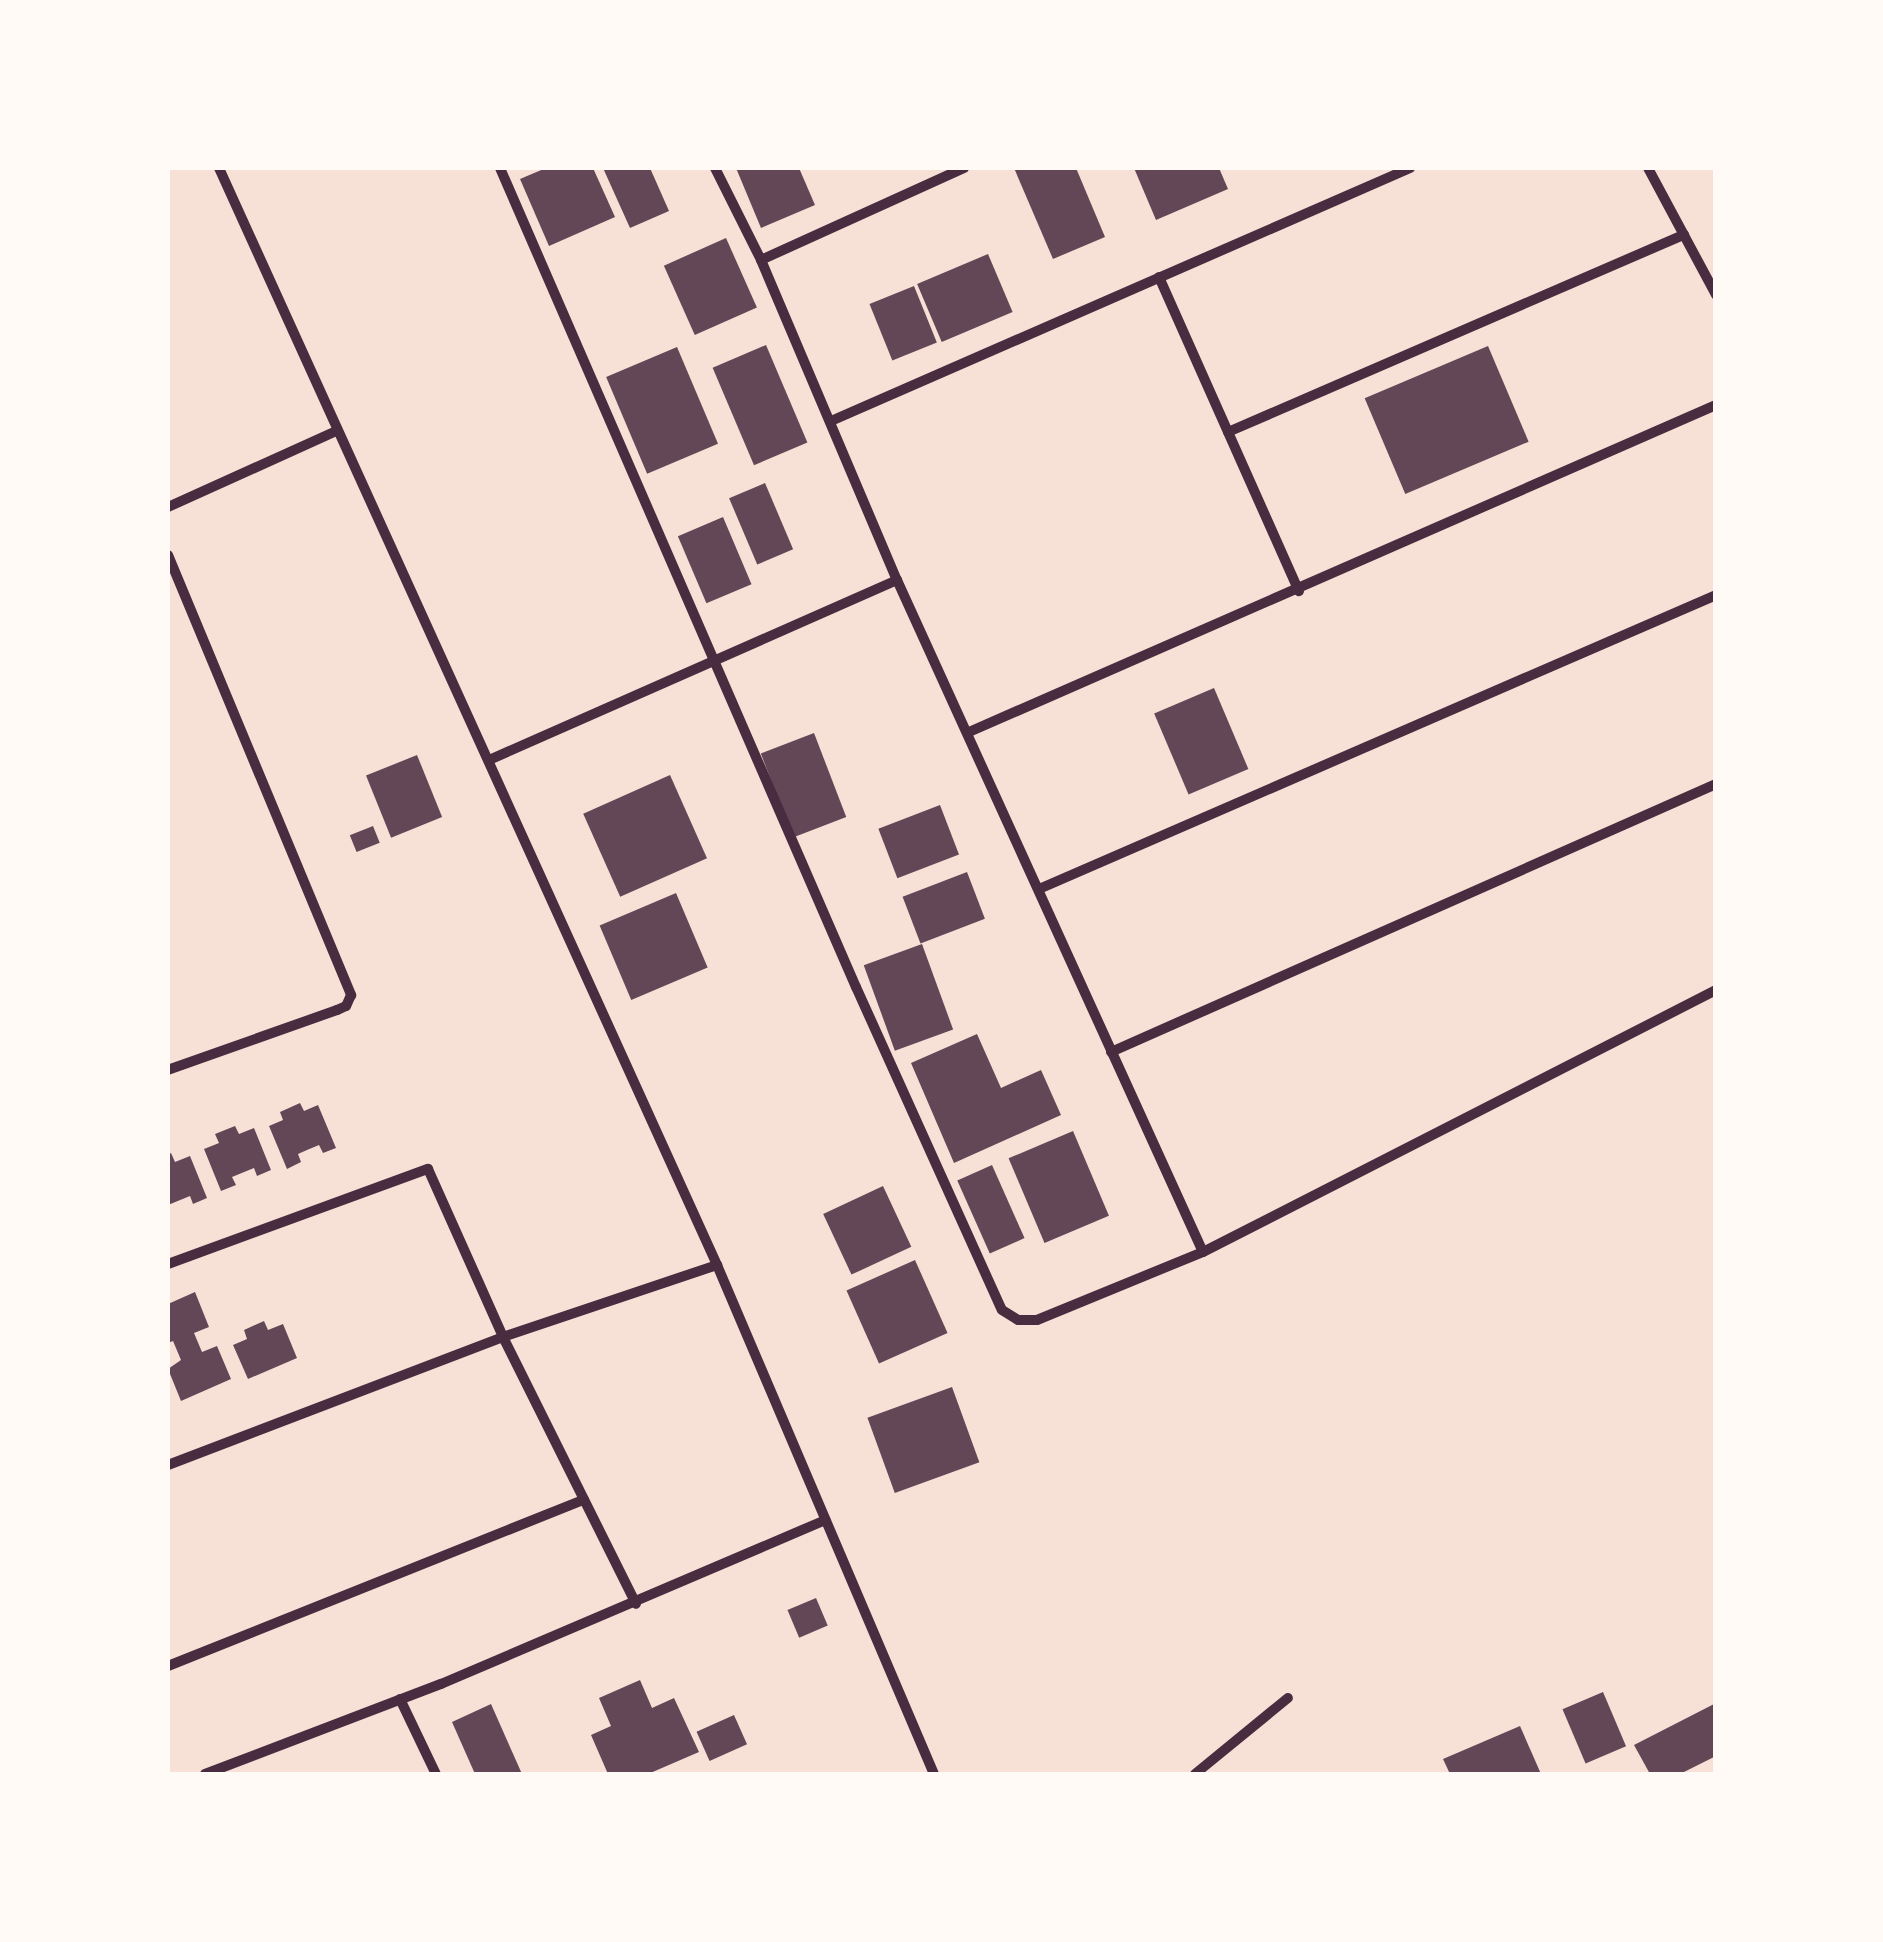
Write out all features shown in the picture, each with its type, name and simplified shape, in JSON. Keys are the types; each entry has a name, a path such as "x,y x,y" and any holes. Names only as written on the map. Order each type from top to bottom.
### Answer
{"street":[{"path":"220,168 717,1265 934,1774"},
{"path":"500,168 712,659 1002,1310 1018,1320 1037,1320 1203,1252 1716,990"},
{"path":"716,168 761,260 897,580 1203,1252"},
{"path":"761,260 964,168"},
{"path":"831,421 1410,168"},
{"path":"1648,168 1716,295"},
{"path":"1228,432 1684,234"},
{"path":"1159,277 1299,590"},
{"path":"969,732 1716,405"},
{"path":"168,507 336,431"},
{"path":"168,556 351,995 346,1006 168,1070"},
{"path":"488,760 897,580"},
{"path":"1040,889 1716,595"},
{"path":"1111,1052 1716,784"},
{"path":"168,1264 428,1170 503,1337 636,1604"},
{"path":"168,1466 503,1337 717,1265"},
{"path":"168,1666 584,1500"},
{"path":"204,1774 636,1604 825,1520"},
{"path":"400,1698 436,1774"},
{"path":"1195,1774 1288,1698"}],"building":[{"path":"546,168 593,168 615,217 549,246 520,179"},
{"path":"603,168 650,168 669,211 630,228"},
{"path":"736,168 799,168 815,205 761,228"},
{"path":"1014,168 1076,168 1105,237 1053,259"},
{"path":"1134,168 1219,168 1228,189 1156,220"},
{"path":"726,238 757,307 695,335 664,266"},
{"path":"988,254 1013,312 942,342 917,284"},
{"path":"914,286 937,343 892,361 869,304"},
{"path":"766,345 807,443 754,465 713,368"},
{"path":"1488,346 1529,442 1405,494 1365,398"},
{"path":"677,347 718,444 647,474 606,377"},
{"path":"765,483 793,549 757,565 729,498"},
{"path":"723,517 752,584 706,603 678,536"},
{"path":"1214,688 1248,769 1189,794 1154,713"},
{"path":"814,733 846,817 793,837 761,753"},
{"path":"417,755 442,817 391,838 366,776"},
{"path":"670,775 707,858 620,897 583,814"},
{"path":"940,805 959,854 897,878 878,829"},
{"path":"373,826 380,843 357,852 350,835"},
{"path":"967,872 985,919 921,943 903,897"},
{"path":"676,893 708,968 631,1000 600,925"},
{"path":"922,944 953,1030 895,1051 864,965"},
{"path":"977,1034 1001,1088 1041,1070 1061,1115 954,1163 911,1063"},
{"path":"300,1103 304,1111 318,1105 336,1148 323,1153 319,1145 307,1150 298,1154 301,1162 287,1169 269,1126 283,1120 280,1112"},
{"path":"235,1126 239,1134 254,1128 271,1170 257,1176 254,1168 232,1177 236,1185 221,1191 204,1149 219,1143 215,1134"},
{"path":"1073,1131 1109,1216 1045,1243 1009,1158"},
{"path":"171,1153 175,1162 190,1156 207,1198 193,1204 190,1196 168,1205"},
{"path":"992,1165 1025,1238 990,1254 957,1180"},
{"path":"883,1186 911,1247 851,1275 823,1214"},
{"path":"915,1260 948,1333 879,1364 846,1291"},
{"path":"195,1292 209,1327 194,1333 202,1352 217,1346 231,1379 181,1401 168,1369 181,1360 173,1341 168,1343 168,1304"},
{"path":"264,1321 268,1330 283,1324 297,1358 248,1379 233,1345 247,1339 244,1330"},
{"path":"952,1387 979,1462 895,1493 867,1418"},
{"path":"816,1598 828,1626 799,1638 787,1610"},
{"path":"640,1680 652,1708 674,1698 699,1752 648,1774 608,1774 591,1735 611,1726 599,1698"},
{"path":"1603,1692 1626,1746 1586,1764 1562,1709"},
{"path":"1716,1703 1716,1756 1680,1774 1650,1774 1634,1745"},
{"path":"491,1704 522,1774 475,1774 452,1722"},
{"path":"734,1715 747,1744 710,1761 697,1732"},
{"path":"1520,1726 1541,1774 1450,1774 1443,1759"}]}
